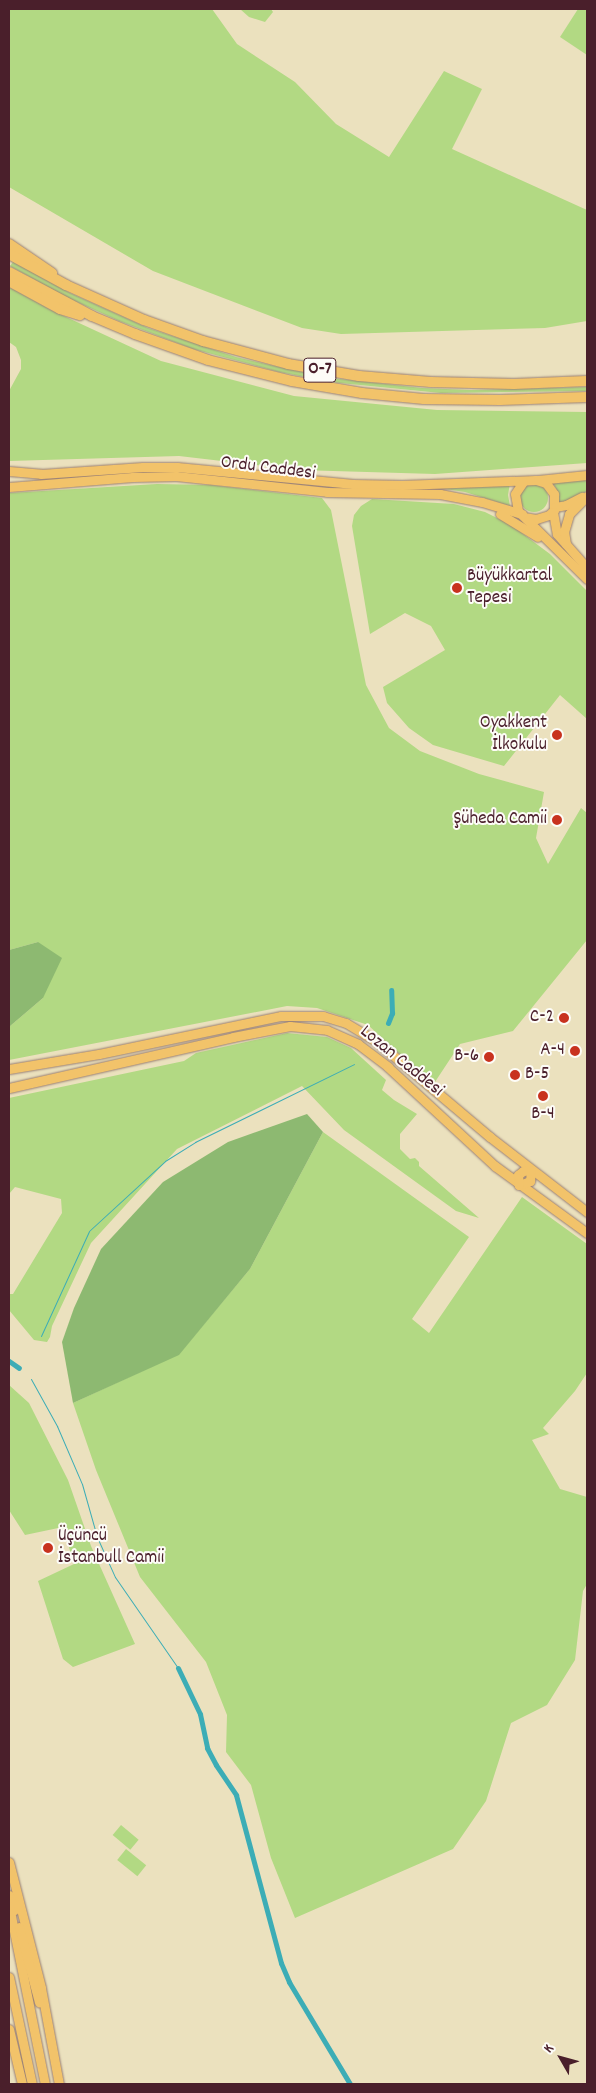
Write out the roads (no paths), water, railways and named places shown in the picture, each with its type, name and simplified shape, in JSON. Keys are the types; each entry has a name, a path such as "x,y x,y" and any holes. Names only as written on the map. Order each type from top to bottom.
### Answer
{"highway":[{"path":"9,244 41,265 66,285"},
{"name":"O-7","path":"9,254 66,285 172,331 235,351 304,367 388,379 456,384 587,380"},
{"name":"O-7","path":"9,272 92,316 208,360 259,374 334,389 424,399 500,400 587,397"},
{"path":"9,281 60,309 75,315 92,316"}],"main road":[{"name":"Ordu Caddesi","path":"9,471 41,474 142,467 177,467 353,484 530,481"},
{"path":"530,481 587,475"},
{"name":"Ordu Caddesi","path":"9,487 133,477 176,476 327,492 431,494 470,499 536,519 587,496"},
{"name":"Ordu Caddesi","path":"530,481 516,489 514,499 523,515 587,579"},
{"path":"530,481 551,488 554,494 557,534 587,568"},
{"path":"566,544 564,532 570,514 587,496"},
{"path":"470,499 515,522 565,556"},
{"name":"Lozan Caddesi","path":"9,1069 98,1054 281,1016 323,1016 346,1023 363,1032 531,1170 587,1212"},
{"name":"Lozan Caddesi","path":"9,1088 282,1028 310,1026 327,1030 358,1044 388,1068 478,1152 519,1185 587,1233"},
{"path":"519,1185 518,1175 523,1171 531,1170"},
{"path":"9,1862 41,1988 59,2084"},
{"path":"9,1894 52,2050"},
{"path":"9,1906 45,2084"},
{"path":"9,1977 32,2084"},
{"path":"9,2030 20,2084"}],"waterway":[{"path":"388,1023 392,1013 391,990"},
{"path":"41,1336 89,1231 165,1161 195,1142 354,1064"},
{"path":"9,1361 19,1368"},
{"path":"31,1379 57,1426 82,1484 97,1537 115,1577 178,1668"},
{"path":"178,1668 200,1714 207,1748 236,1795 281,1963 289,1982 350,2084"}],"place":[{"name":"Büyükkartal Tepesi","path":"457,588"},
{"name":"Oyakkent İlkokulu","path":"557,735"},
{"name":"Şüheda Camii","path":"557,820"},
{"name":"C-2","path":"564,1018"},
{"name":"A-4","path":"575,1051"},
{"name":"B-6","path":"489,1057"},
{"name":"B-5","path":"515,1075"},
{"name":"B-4","path":"543,1096"},
{"name":"Üçüncü İstanbull Camii","path":"48,1548"}]}
